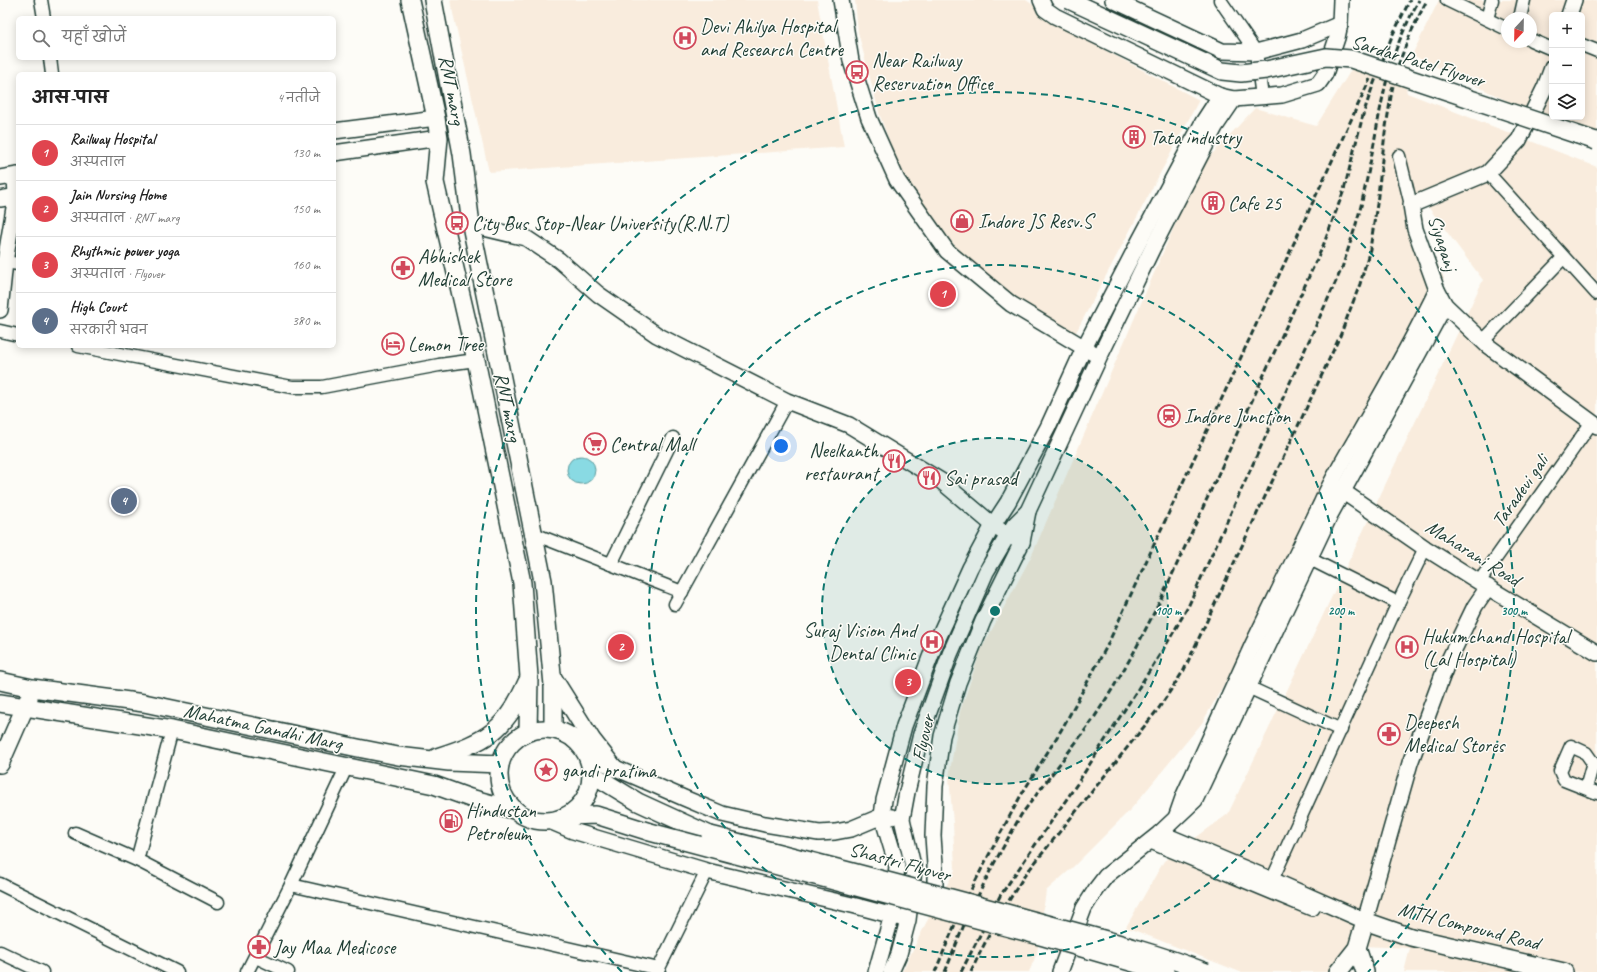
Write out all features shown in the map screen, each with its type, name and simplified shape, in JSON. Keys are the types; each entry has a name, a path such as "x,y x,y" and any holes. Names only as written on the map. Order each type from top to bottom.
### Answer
{"main road":[{"name":"RNT marg","path":"410,0 433,139 435,182 476,360 522,583 529,677 528,732"},
{"name":"RNT marg","path":"433,0 462,154 471,225 543,581 552,676 553,729"},
{"name":"Sardar Patel Flyover","path":"1069,0 1222,71 1241,73 1266,70 1326,57 1350,59 1597,141"},
{"path":"552,676 592,740 614,768"},
{"path":"431,760 466,747 495,731 513,709 529,677"},
{"path":"1,705 5,681"},
{"name":"Mahatma Gandhi Marg","path":"5,681 32,688 144,703 358,748 431,760 500,764"},
{"path":"0,764 26,708 32,688"},
{"name":"Mahatma Gandhi Marg","path":"1,705 172,730 346,768 434,785 470,798 514,810"},
{"path":"534,729 553,729 565,733 578,742 588,756 592,774 590,790 581,805 569,816 552,822 533,821 514,810 502,795 498,775 502,756 513,740 528,732 534,729"},
{"name":"Shastri Flyover","path":"592,774 638,802 710,835 935,893 1162,956 1206,972"},
{"name":"Shastri Flyover","path":"569,816 596,816 650,832 1044,937 1164,972"},
{"path":"1338,972 1357,948 1363,926"},
{"name":"MTH Compound Road","path":"1363,926 1564,972"},
{"path":"1357,948 1365,972"}],"street":[{"path":"41,0 44,16"},
{"path":"841,0 853,68 869,118 897,180 947,251 1011,304 1100,356"},
{"path":"1041,0 1045,9 1055,16 1227,97 1262,97 1282,95 1318,84 1325,74 1340,24 1341,0"},
{"path":"1113,0 1222,51 1256,52 1302,40 1340,24"},
{"path":"1220,0 1256,52 1262,97"},
{"path":"1447,0 1501,26"},
{"path":"1487,19 1492,0"},
{"path":"1521,12 1524,0"},
{"path":"1570,12 1574,0"},
{"path":"1537,43 1550,48"},
{"path":"1585,46 1597,51"},
{"path":"50,60 52,72"},
{"name":"Siyaganj","path":"1549,76 1519,140 1488,173 1411,205 1415,229 1437,290 1445,305 1483,341 1594,424"},
{"path":"876,972 892,915 897,866 882,816 884,800 904,726 934,647 970,568 993,525 1008,502 1048,426 1084,348 1203,122 1227,97"},
{"path":"891,972 899,954 908,920 914,870 902,819 921,734 945,669 986,572 1007,535 1014,525 1028,511 1100,356 1215,127 1227,97"},
{"path":"336,132 430,118"},
{"path":"336,153 433,139"},
{"path":"1399,156 1411,205"},
{"path":"1488,173 1597,294"},
{"path":"0,178 16,175"},
{"path":"0,198 16,196"},
{"path":"0,310 12,263 16,209"},
{"path":"471,225 526,238 559,260 598,294 657,335 787,401 849,425 941,481 1020,547"},
{"path":"1483,341 1563,258"},
{"path":"1176,817 1184,795 1252,646 1330,483 1427,312 1437,290"},
{"path":"1060,972 1084,908 1096,888 1106,876 1156,837 1195,800 1330,515 1445,305"},
{"path":"0,331 16,335"},
{"path":"88,348 292,387 322,387 439,365 476,360"},
{"path":"675,604 787,401"},
{"name":"Taradevi gali","path":"1483,585 1594,424"},
{"path":"611,564 673,438"},
{"name":"Maharani Road","path":"1330,483 1425,548 1483,585 1597,653"},
{"name":"Flyover","path":"935,893 933,836 934,786 942,736 958,683 983,621 1020,547 1028,511"},
{"path":"534,534 682,592"},
{"path":"1272,880 1342,730 1398,603 1425,548"},
{"path":"1310,559 1398,603"},
{"path":"1363,926 1410,763 1446,666 1475,606 1483,585"},
{"path":"1248,687 1342,730"},
{"path":"137,860 172,730"},
{"path":"588,756 722,814 765,824 819,833 851,829 882,816 902,819"},
{"path":"247,972 256,957 291,885 346,768"},
{"path":"552,822 573,831 707,871 908,920"},
{"path":"75,833 137,860 218,902"},
{"path":"1156,837 1363,926"},
{"path":"1156,837 1272,880 1363,926"},
{"path":"291,885 658,971 707,871"},
{"path":"0,884 177,972"},
{"path":"0,952 42,972"},
{"path":"256,957 288,972"}],"shaded area":[{"path":"450,0 817,0 844,147 489,172"},
{"path":"855,0 1026,0 1080,37 1199,100 1073,338 1016,300 961,254 903,178 880,116 858,32"},
{"path":"1439,0 1597,0 1597,144 1412,55"},
{"path":"1353,67 1406,88 1407,93 1597,167 1597,972 1404,972 1410,948 1361,946 1348,972 1240,972 1126,927 1164,861 1228,814 1483,280 1420,196 1425,239 1444,278 1420,339 1202,723 1131,809 1073,867 1046,891 1037,953 1029,972 902,972 926,923 955,870 949,777 960,712 981,650 1031,557 1200,167 1255,108 1316,126"}],"water":[{"path":"581,456 591,460 595,470 591,480 581,484 571,480 567,470 571,460"}],"railway":[{"path":"945,972 964,925 991,869 1021,815 1092,721 1134,652 1161,599 1323,246 1344,190 1363,115 1371,91 1392,36 1410,0"},
{"path":"961,972 1000,896 1077,784 1166,645 1188,607 1342,268 1362,202 1383,96 1391,64 1404,31 1419,0"},
{"path":"971,972 996,922 1025,875 1159,708 1184,670 1340,336 1360,284 1370,249 1392,90 1399,63 1411,32 1427,0"},
{"path":"935,972 961,910 983,866 1020,797 1063,727 1107,646 1370,79"}],"place":[{"name":"Devi Ahilya Hospital and Research Centre","path":"685,38"},
{"name":"Near Railway Reservation Office","path":"857,72"},
{"name":"Tata industry","path":"1134,137"},
{"name":"Cafe 25","path":"1213,203"},
{"name":"Indore JS Resv.S","path":"962,221"},
{"name":"City Bus Stop-Near University(R.N.T)","path":"457,223"},
{"name":"Abhishek Medical Store","path":"403,268"},
{"name":"Railway Hospital","path":"943,294"},
{"name":"Lemon Tree","path":"393,344"},
{"name":"Indore Junction","path":"1169,416"},
{"name":"Central Mall","path":"595,444"},
{"name":"Neelkanth restaurant","path":"894,461"},
{"name":"Sai prasad","path":"929,478"},
{"name":"High Court","path":"124,501"},
{"name":"Suraj Vision And Dental Clinic","path":"932,642"},
{"name":"Jain Nursing Home","path":"621,647"},
{"name":"Hukumchand Hospital (Lal Hospital)","path":"1407,647"},
{"name":"Rhythmic power yoga","path":"908,682"},
{"name":"Deepesh Medical Stores","path":"1389,734"},
{"name":"gandi pratima","path":"546,770"},
{"name":"Hindustan Petroleum","path":"451,821"},
{"name":"Jay Maa Medicose","path":"259,947"}]}
